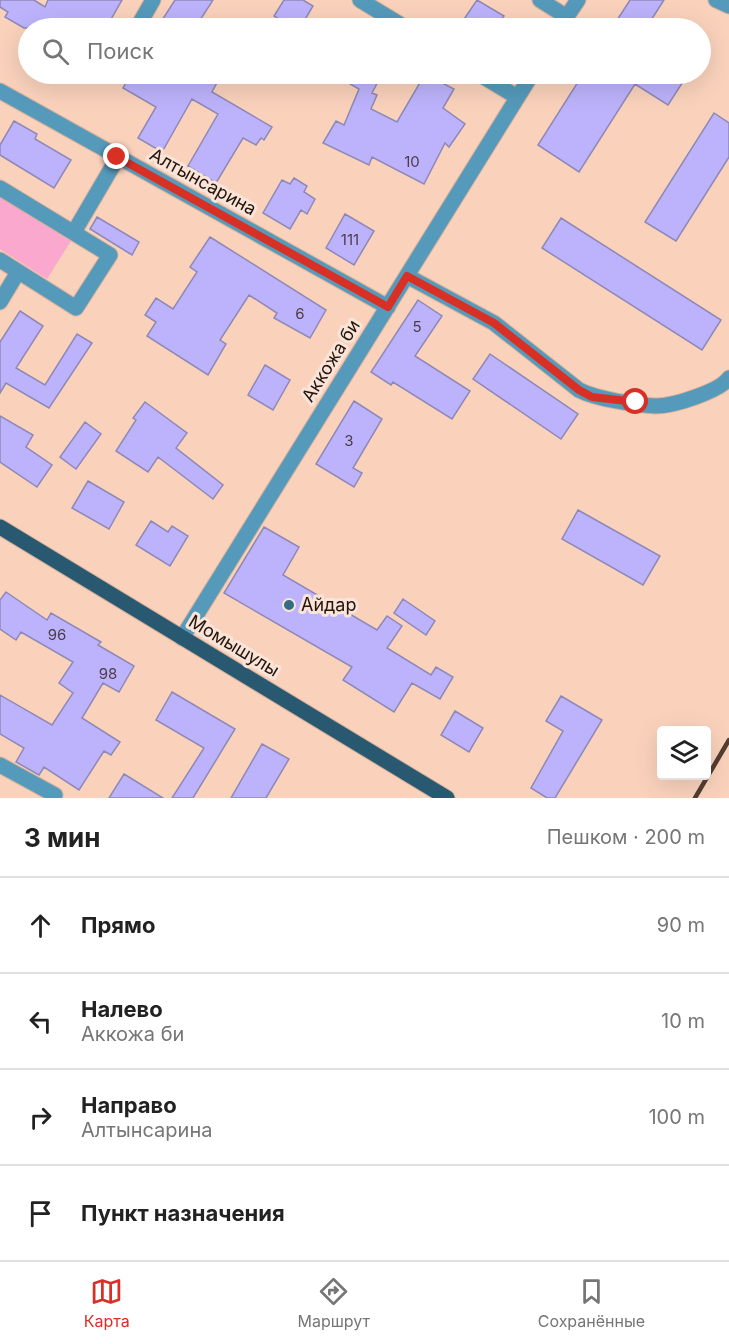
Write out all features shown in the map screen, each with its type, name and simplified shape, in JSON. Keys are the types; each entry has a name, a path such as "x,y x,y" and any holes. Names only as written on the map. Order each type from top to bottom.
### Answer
{"main road":[{"name":"Момышулы","path":"0,527 447,798"}],"street":[{"path":"143,18 153,0"},
{"path":"360,0 390,18"},
{"path":"540,0 559,18"},
{"path":"566,18 578,0"},
{"path":"716,0 729,6"},
{"path":"495,84 517,97"},
{"name":"Аккожа би","path":"182,638 525,84"},
{"name":"Алтынсарина","path":"0,91 388,307"},
{"path":"74,232 117,157"},
{"path":"0,188 110,255 76,308 0,260"},
{"path":"0,302 18,272"},
{"path":"407,276 494,323 579,390 592,397 657,406 724,386 729,378"},
{"path":"0,765 55,795"}],"shaded area":[{"path":"0,196 71,241 47,279 0,249"}],"building":[{"path":"0,0 34,0 45,7 48,0 122,0 112,18 18,18 18,25 5,17 8,12 0,7"},
{"path":"175,0 213,0 201,18 163,18"},
{"path":"284,0 303,0 313,6 306,18 274,16"},
{"path":"477,0 504,16 502,18 465,18"},
{"path":"630,0 664,0 652,18 618,18"},
{"path":"125,84 216,84 212,92 272,127 264,140 261,138 256,145 243,138 216,183 188,166 218,114 192,99 162,152 138,138 156,107 123,88"},
{"path":"350,84 377,84 372,93 377,95 371,109 397,122 419,84 444,84 454,89 443,108 465,124 449,147 445,143 424,184 372,157 369,165 323,143 336,121 344,125 359,89"},
{"path":"577,84 635,84 579,172 538,145"},
{"path":"635,84 682,84 668,105"},
{"path":"714,113 729,123 729,157 676,241 645,222"},
{"path":"14,121 37,134 35,139 71,160 54,188 0,155 0,145"},
{"path":"294,178 307,186 304,192 315,199 307,214 301,210 290,229 263,213 282,180 290,184"},
{"path":"345,214 374,231 354,265 326,248"},
{"path":"97,217 139,242 132,255 90,229"},
{"path":"561,218 721,320 702,350 542,248"},
{"path":"210,237 326,310 310,338 274,318 277,313 249,295 220,340 226,344 208,375 147,336 156,322 145,315 156,298 173,309 197,272 190,267"},
{"path":"418,300 442,316 415,356 470,391 452,419 393,382 391,385 371,372"},
{"path":"20,311 43,326 16,368 45,385 77,334 92,343 49,408 6,383 0,393 0,342"},
{"path":"490,354 578,414 561,439 473,379"},
{"path":"265,365 290,380 273,410 248,395"},
{"path":"354,401 382,419 353,468 362,473 354,487 316,464"},
{"path":"145,402 187,433 176,448 223,485 213,499 158,457 148,472 116,451 136,420 133,418"},
{"path":"0,416 33,435 26,447 52,465 37,487 0,462"},
{"path":"85,422 101,434 76,469 60,457"},
{"path":"88,481 124,502 109,529 72,508"},
{"path":"578,510 660,556 643,585 562,539"},
{"path":"151,521 168,532 172,526 188,536 170,566 136,545"},
{"path":"264,527 299,547 283,575 377,630 387,616 402,626 387,648 431,675 436,667 453,677 440,699 412,683 394,712 343,680 352,667 224,593"},
{"path":"6,592 47,620 51,613 101,642 98,645 134,666 119,692 103,683 82,718 120,742 111,755 104,751 79,790 44,767 39,775 16,762 24,748 0,734 0,695 52,725 73,693 59,683 73,662 21,632 16,640 0,629 0,600"},
{"path":"403,599 435,621 426,635 394,613"},
{"path":"172,692 235,729 193,798 172,798 204,748 156,720"},
{"path":"561,696 602,720 555,798 547,798 531,788 563,731 546,721"},
{"path":"455,711 483,728 469,752 441,735"},
{"path":"262,744 289,759 266,798 231,798"},
{"path":"124,774 163,798 109,798"}],"railway":[{"path":"695,798 729,740"}],"place":[{"name":"Айдар","path":"289,605"}],"route":[{"path":"117,157 388,307 407,276 494,323 579,390 592,397 636,402"}]}
